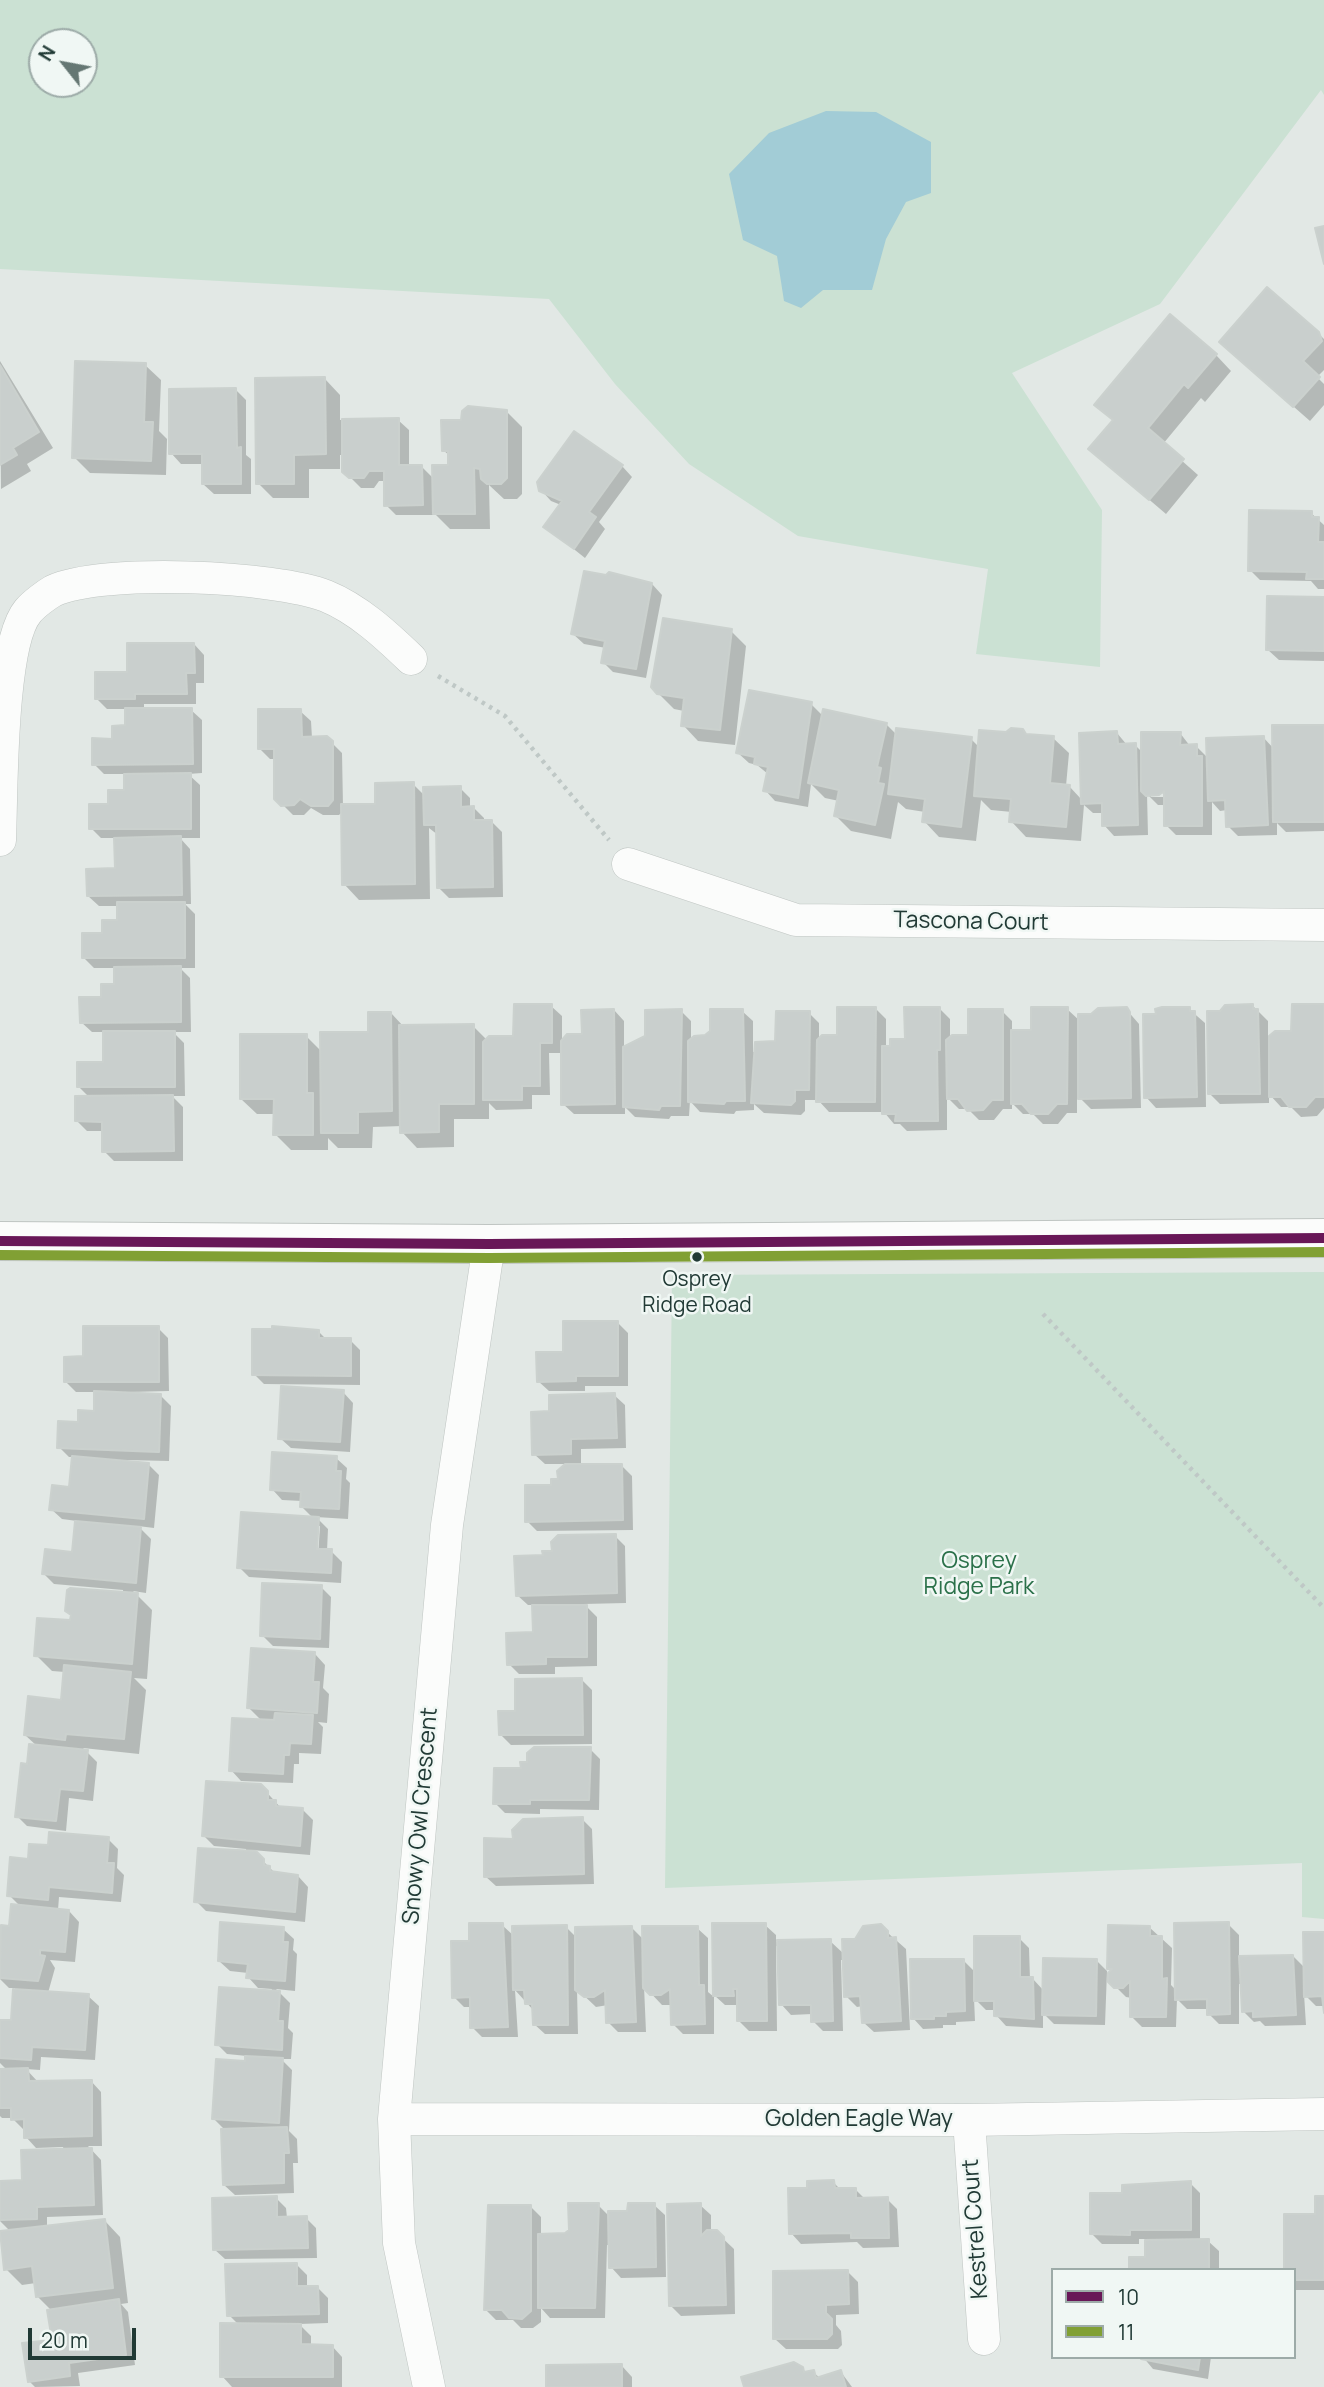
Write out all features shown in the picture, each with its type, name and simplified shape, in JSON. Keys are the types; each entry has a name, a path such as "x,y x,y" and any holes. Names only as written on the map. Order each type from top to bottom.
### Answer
{"street":[{"path":"0,840 8,677 13,639 28,611 53,591 89,582 142,578 250,580 293,585 327,597 359,615 411,659"},
{"name":"Tascona Court","path":"628,864 796,920 1324,925"},
{"path":"0,1241 489,1244 1324,1238"},
{"name":"Snowy Owl Crescent","path":"429,2387 399,2243 394,2119 447,1525 489,1244"},
{"name":"Golden Eagle Way","path":"394,2119 969,2120 1324,2114"},
{"name":"Kestrel Court","path":"969,2120 984,2339"}],"path":[{"path":"411,659 505,716 628,864"},
{"path":"1043,1314 1324,1608"}],"green space":[{"path":"0,0 1324,0 1324,95 1321,90 1160,304 1012,373 1102,510 1100,667 976,654 988,569 798,536 689,464 615,384 549,299 0,269"},
{"name":"Osprey Ridge Park","path":"1324,1272 1324,1919 1302,1917 1302,1863 665,1888 672,1275"}],"water":[{"path":"826,111 876,112 931,142 931,193 906,202 886,239 872,290 823,290 801,308 784,301 777,256 743,240 729,174 769,133"}],"building":[{"path":"1324,226 1324,264 1315,228"},
{"path":"1267,287 1319,332 1322,341 1303,361 1320,377 1293,407 1219,342"},
{"path":"1170,314 1217,354 1188,388 1184,384 1148,428 1184,459 1149,500 1088,449 1113,420 1094,405"},
{"path":"75,361 146,363 144,422 153,422 151,461 72,458"},
{"path":"0,365 39,432 13,448 17,455 0,465"},
{"path":"325,377 326,454 294,455 294,484 256,484 255,378"},
{"path":"236,388 237,448 241,447 241,484 202,484 202,454 169,454 169,389"},
{"path":"468,406 507,410 507,478 501,484 487,484 481,479 480,469 474,468 475,514 433,514 432,465 448,465 448,451 442,451 441,420 461,420 462,411"},
{"path":"399,418 399,465 422,465 423,505 384,506 384,471 369,471 364,478 349,478 342,472 342,419"},
{"path":"574,431 623,465 589,512 596,517 574,549 543,527 562,501 539,491 537,482"},
{"path":"1249,510 1312,511 1312,517 1319,517 1318,542 1324,542 1324,579 1306,579 1307,572 1248,571"},
{"path":"584,571 606,575 609,572 652,583 636,669 601,663 605,641 571,634"},
{"path":"1267,596 1324,597 1324,651 1266,650"},
{"path":"663,618 732,629 720,730 681,726 684,698 657,694 651,687"},
{"path":"127,643 194,643 195,673 186,673 187,694 135,694 135,699 95,699 95,672 127,672"},
{"path":"749,690 812,702 798,798 763,791 768,767 754,764 755,757 736,753"},
{"path":"125,708 192,708 193,764 92,765 92,738 112,739 112,726 125,725"},
{"path":"258,709 301,709 302,737 327,736 333,741 333,800 328,806 311,806 300,799 294,805 281,806 274,799 274,749 258,749"},
{"path":"823,709 887,723 877,767 881,768 878,783 884,784 875,825 834,816 839,790 808,783"},
{"path":"1272,725 1324,725 1324,822 1273,822"},
{"path":"896,728 972,737 961,827 922,822 925,799 888,794"},
{"path":"1011,728 1023,729 1026,734 1054,736 1050,783 1070,785 1066,827 1009,822 1011,799 974,796 979,730 1006,732"},
{"path":"1117,731 1118,744 1136,743 1138,825 1102,826 1102,803 1081,804 1079,733"},
{"path":"1141,732 1181,732 1180,745 1197,744 1197,756 1202,756 1202,826 1164,826 1164,791 1159,795 1146,796 1141,791"},
{"path":"1264,736 1268,825 1226,827 1225,800 1208,801 1206,738"},
{"path":"191,773 191,829 89,829 89,804 108,804 108,790 124,790 124,774"},
{"path":"414,782 415,884 342,885 341,804 375,804 375,783"},
{"path":"461,786 461,807 474,806 474,820 492,820 493,887 437,888 436,825 424,825 423,787"},
{"path":"181,836 182,895 87,896 86,869 115,868 114,838"},
{"path":"117,902 185,902 185,958 82,958 82,933 102,933 102,920 117,920"},
{"path":"181,966 181,1022 80,1023 79,997 101,997 101,984 114,984 114,967"},
{"path":"514,1004 552,1004 552,1043 540,1043 540,1086 522,1086 522,1100 483,1100 483,1042 489,1036 513,1036"},
{"path":"1253,1004 1253,1009 1258,1009 1260,1094 1208,1094 1207,1011 1220,1011 1225,1005"},
{"path":"1292,1004 1324,1004 1324,1097 1315,1097 1306,1107 1289,1107 1281,1097 1269,1097 1269,1036 1275,1031 1291,1031"},
{"path":"837,1007 876,1007 875,1102 816,1102 817,1040 822,1035 837,1035"},
{"path":"904,1007 940,1007 940,1050 937,1050 938,1121 895,1121 896,1114 882,1114 882,1046 890,1046 890,1039 905,1039"},
{"path":"1031,1007 1068,1007 1067,1104 1057,1104 1048,1114 1031,1114 1022,1104 1011,1104 1011,1030 1031,1030"},
{"path":"1127,1007 1130,1012 1131,1098 1078,1099 1078,1014 1091,1014 1098,1008"},
{"path":"1190,1007 1190,1011 1195,1011 1197,1097 1144,1098 1143,1014 1156,1014 1155,1009"},
{"path":"614,1009 615,1104 561,1105 561,1041 567,1034 582,1034 581,1010"},
{"path":"682,1009 680,1106 661,1106 659,1110 623,1107 623,1047 645,1036 645,1010"},
{"path":"710,1009 743,1009 745,1101 726,1101 724,1104 688,1102 688,1041 710,1031"},
{"path":"968,1009 1003,1009 1003,1100 992,1100 983,1110 967,1111 958,1099 947,1099 946,1040 952,1035 968,1035"},
{"path":"776,1011 810,1011 809,1090 795,1090 795,1101 791,1105 751,1103 755,1042 775,1041"},
{"path":"368,1012 391,1012 392,1111 358,1112 358,1133 321,1133 320,1032 368,1032"},
{"path":"474,1024 474,1104 439,1104 439,1132 400,1133 399,1025"},
{"path":"103,1031 175,1031 175,1087 77,1087 77,1062 103,1062"},
{"path":"240,1034 307,1034 307,1093 313,1093 313,1135 273,1135 274,1099 240,1099"},
{"path":"173,1095 174,1151 102,1152 102,1122 75,1121 75,1096"},
{"path":"563,1321 618,1321 618,1376 576,1376 576,1381 537,1382 536,1352 563,1352"},
{"path":"83,1326 159,1326 159,1382 64,1382 64,1357 83,1356"},
{"path":"272,1326 319,1330 319,1338 351,1338 351,1376 252,1375 252,1329 272,1329"},
{"path":"281,1386 344,1390 340,1442 278,1439"},
{"path":"94,1391 161,1394 159,1452 57,1448 58,1421 78,1422 78,1410 94,1411"},
{"path":"615,1393 617,1438 571,1439 571,1454 532,1455 531,1412 549,1411 549,1395"},
{"path":"272,1452 337,1456 336,1471 341,1471 339,1509 300,1507 301,1492 270,1490"},
{"path":"72,1456 149,1463 144,1519 49,1510 52,1485 69,1487"},
{"path":"565,1464 622,1464 623,1520 525,1522 525,1485 551,1485 551,1479 558,1479 557,1471"},
{"path":"241,1512 319,1517 317,1549 332,1549 331,1573 237,1568"},
{"path":"75,1521 141,1527 136,1583 42,1574 45,1549 72,1552"},
{"path":"616,1534 617,1593 516,1596 514,1556 543,1555 542,1551 552,1551 551,1542 558,1535"},
{"path":"262,1583 322,1585 320,1639 260,1636"},
{"path":"70,1588 138,1593 132,1664 34,1656 37,1618 70,1620 71,1615 65,1611 67,1590"},
{"path":"532,1605 587,1605 587,1657 546,1657 546,1664 507,1665 506,1633 533,1632"},
{"path":"251,1648 315,1652 313,1682 319,1682 317,1713 247,1708"},
{"path":"64,1665 131,1672 124,1739 66,1734 65,1740 24,1735 28,1696 61,1700"},
{"path":"582,1678 583,1735 499,1735 498,1711 515,1711 515,1679"},
{"path":"275,1713 313,1715 311,1744 290,1743 289,1755 284,1755 283,1774 229,1771 232,1718 274,1720"},
{"path":"29,1744 88,1750 83,1791 60,1789 56,1821 15,1817 21,1763 27,1764"},
{"path":"534,1747 591,1747 589,1800 530,1800 530,1804 493,1804 494,1768 521,1768 520,1762 527,1762 527,1753"},
{"path":"206,1781 261,1784 268,1791 268,1800 276,1800 276,1806 303,1808 300,1846 202,1836"},
{"path":"583,1817 584,1874 484,1877 484,1838 513,1839 512,1830 523,1819"},
{"path":"49,1832 109,1837 107,1863 114,1863 112,1893 49,1887 48,1900 7,1896 10,1857 28,1859 29,1844 48,1845"},
{"path":"198,1848 256,1851 264,1859 264,1865 270,1866 270,1871 298,1875 295,1912 194,1902"},
{"path":"11,1904 69,1910 65,1952 40,1950 40,1955 45,1956 38,1981 0,1978 1,1925 9,1926"},
{"path":"220,1922 284,1927 283,1942 288,1942 285,1981 246,1978 248,1964 218,1961"},
{"path":"1229,1922 1230,2014 1207,2015 1207,1999 1175,2000 1174,1923"},
{"path":"469,1923 503,1923 508,2027 470,2028 470,1997 452,1998 451,1941 469,1941"},
{"path":"712,1923 766,1923 767,2021 737,2021 737,1989 733,1989 734,1996 713,1996"},
{"path":"881,1924 888,1931 888,1938 896,1937 901,2021 862,2023 860,1996 844,1997 842,1939 855,1939 863,1926"},
{"path":"567,1925 568,2025 533,2025 532,2004 525,2004 524,1990 513,1990 512,1926"},
{"path":"1108,1925 1150,1926 1150,1936 1162,1936 1162,1979 1167,1978 1166,2017 1130,2017 1130,1981 1123,1988 1114,1988 1108,1982 1108,1973 1112,1969 1107,1969"},
{"path":"632,1926 636,2022 606,2023 605,1990 594,1997 584,1997 575,1990 575,1927"},
{"path":"642,1926 698,1926 699,1985 704,1985 705,2024 671,2025 670,1989 661,1995 650,1995 643,1988"},
{"path":"1303,1932 1324,1932 1324,2013 1322,1996 1304,1997"},
{"path":"974,1936 1020,1936 1020,1977 1033,1977 1034,2019 994,2016 994,2001 974,2001"},
{"path":"831,1939 833,2021 811,2022 811,2005 779,2005 777,1940"},
{"path":"1293,1955 1296,2015 1253,2017 1253,2011 1242,2012 1239,1956"},
{"path":"1043,1958 1097,1959 1096,2016 1042,2015"},
{"path":"910,1959 964,1959 965,2011 946,2012 946,2016 934,2016 934,2019 911,2019"},
{"path":"219,1987 280,1991 278,2021 283,2021 282,2050 215,2045"},
{"path":"13,1989 89,1994 85,2050 32,2047 31,2060 0,2058 0,2020 11,2020"},
{"path":"245,2056 283,2058 279,2123 212,2119 216,2059 245,2061"},
{"path":"28,2068 29,2081 92,2080 92,2136 24,2138 24,2119 11,2120 11,2108 0,2108 0,2069"},
{"path":"287,2127 289,2153 284,2153 284,2183 223,2185 221,2129"},
{"path":"92,2148 94,2205 37,2207 37,2219 0,2220 0,2181 22,2180 21,2150"},
{"path":"834,2180 835,2188 856,2188 856,2198 888,2197 889,2238 851,2238 851,2233 789,2234 788,2188 807,2188 807,2181"},
{"path":"1191,2181 1191,2230 1130,2230 1130,2235 1090,2234 1090,2193 1122,2193 1122,2185"},
{"path":"277,2196 277,2217 307,2216 308,2248 213,2250 212,2198"},
{"path":"1315,2196 1324,2196 1324,2280 1296,2280 1296,2268 1284,2268 1284,2214 1315,2214"},
{"path":"568,2203 599,2203 595,2308 538,2308 538,2234 565,2233 569,2230"},
{"path":"628,2203 655,2203 656,2267 609,2268 608,2211 627,2211"},
{"path":"701,2203 701,2236 707,2230 717,2230 724,2237 726,2305 669,2306 667,2204"},
{"path":"488,2205 531,2205 531,2311 522,2319 509,2318 502,2310 484,2310"},
{"path":"105,2219 113,2288 36,2297 32,2266 4,2270 0,2231"},
{"path":"1209,2239 1209,2268 1129,2268 1129,2257 1145,2257 1145,2240"},
{"path":"297,2263 297,2286 318,2286 319,2314 227,2316 225,2264"},
{"path":"848,2270 849,2304 826,2305 826,2313 832,2319 832,2334 827,2339 773,2339 773,2271"},
{"path":"119,2299 126,2355 69,2363 70,2376 28,2382 22,2343 52,2340 47,2310"},
{"path":"220,2323 301,2324 301,2344 333,2345 333,2377 220,2377"},
{"path":"1141,2359 1200,2359 1198,2370"},
{"path":"794,2362 803,2367 804,2372 814,2370 816,2378 841,2370 846,2387 744,2387 741,2377"},
{"path":"622,2364 622,2387 546,2387 546,2365"}],"transit line":[{"name":"10","path":"0,1241 489,1244 1324,1238"},
{"name":"11","path":"0,1255 489,1258 1324,1252"}],"place":[{"name":"Osprey Ridge Road","path":"697,1257"}]}
